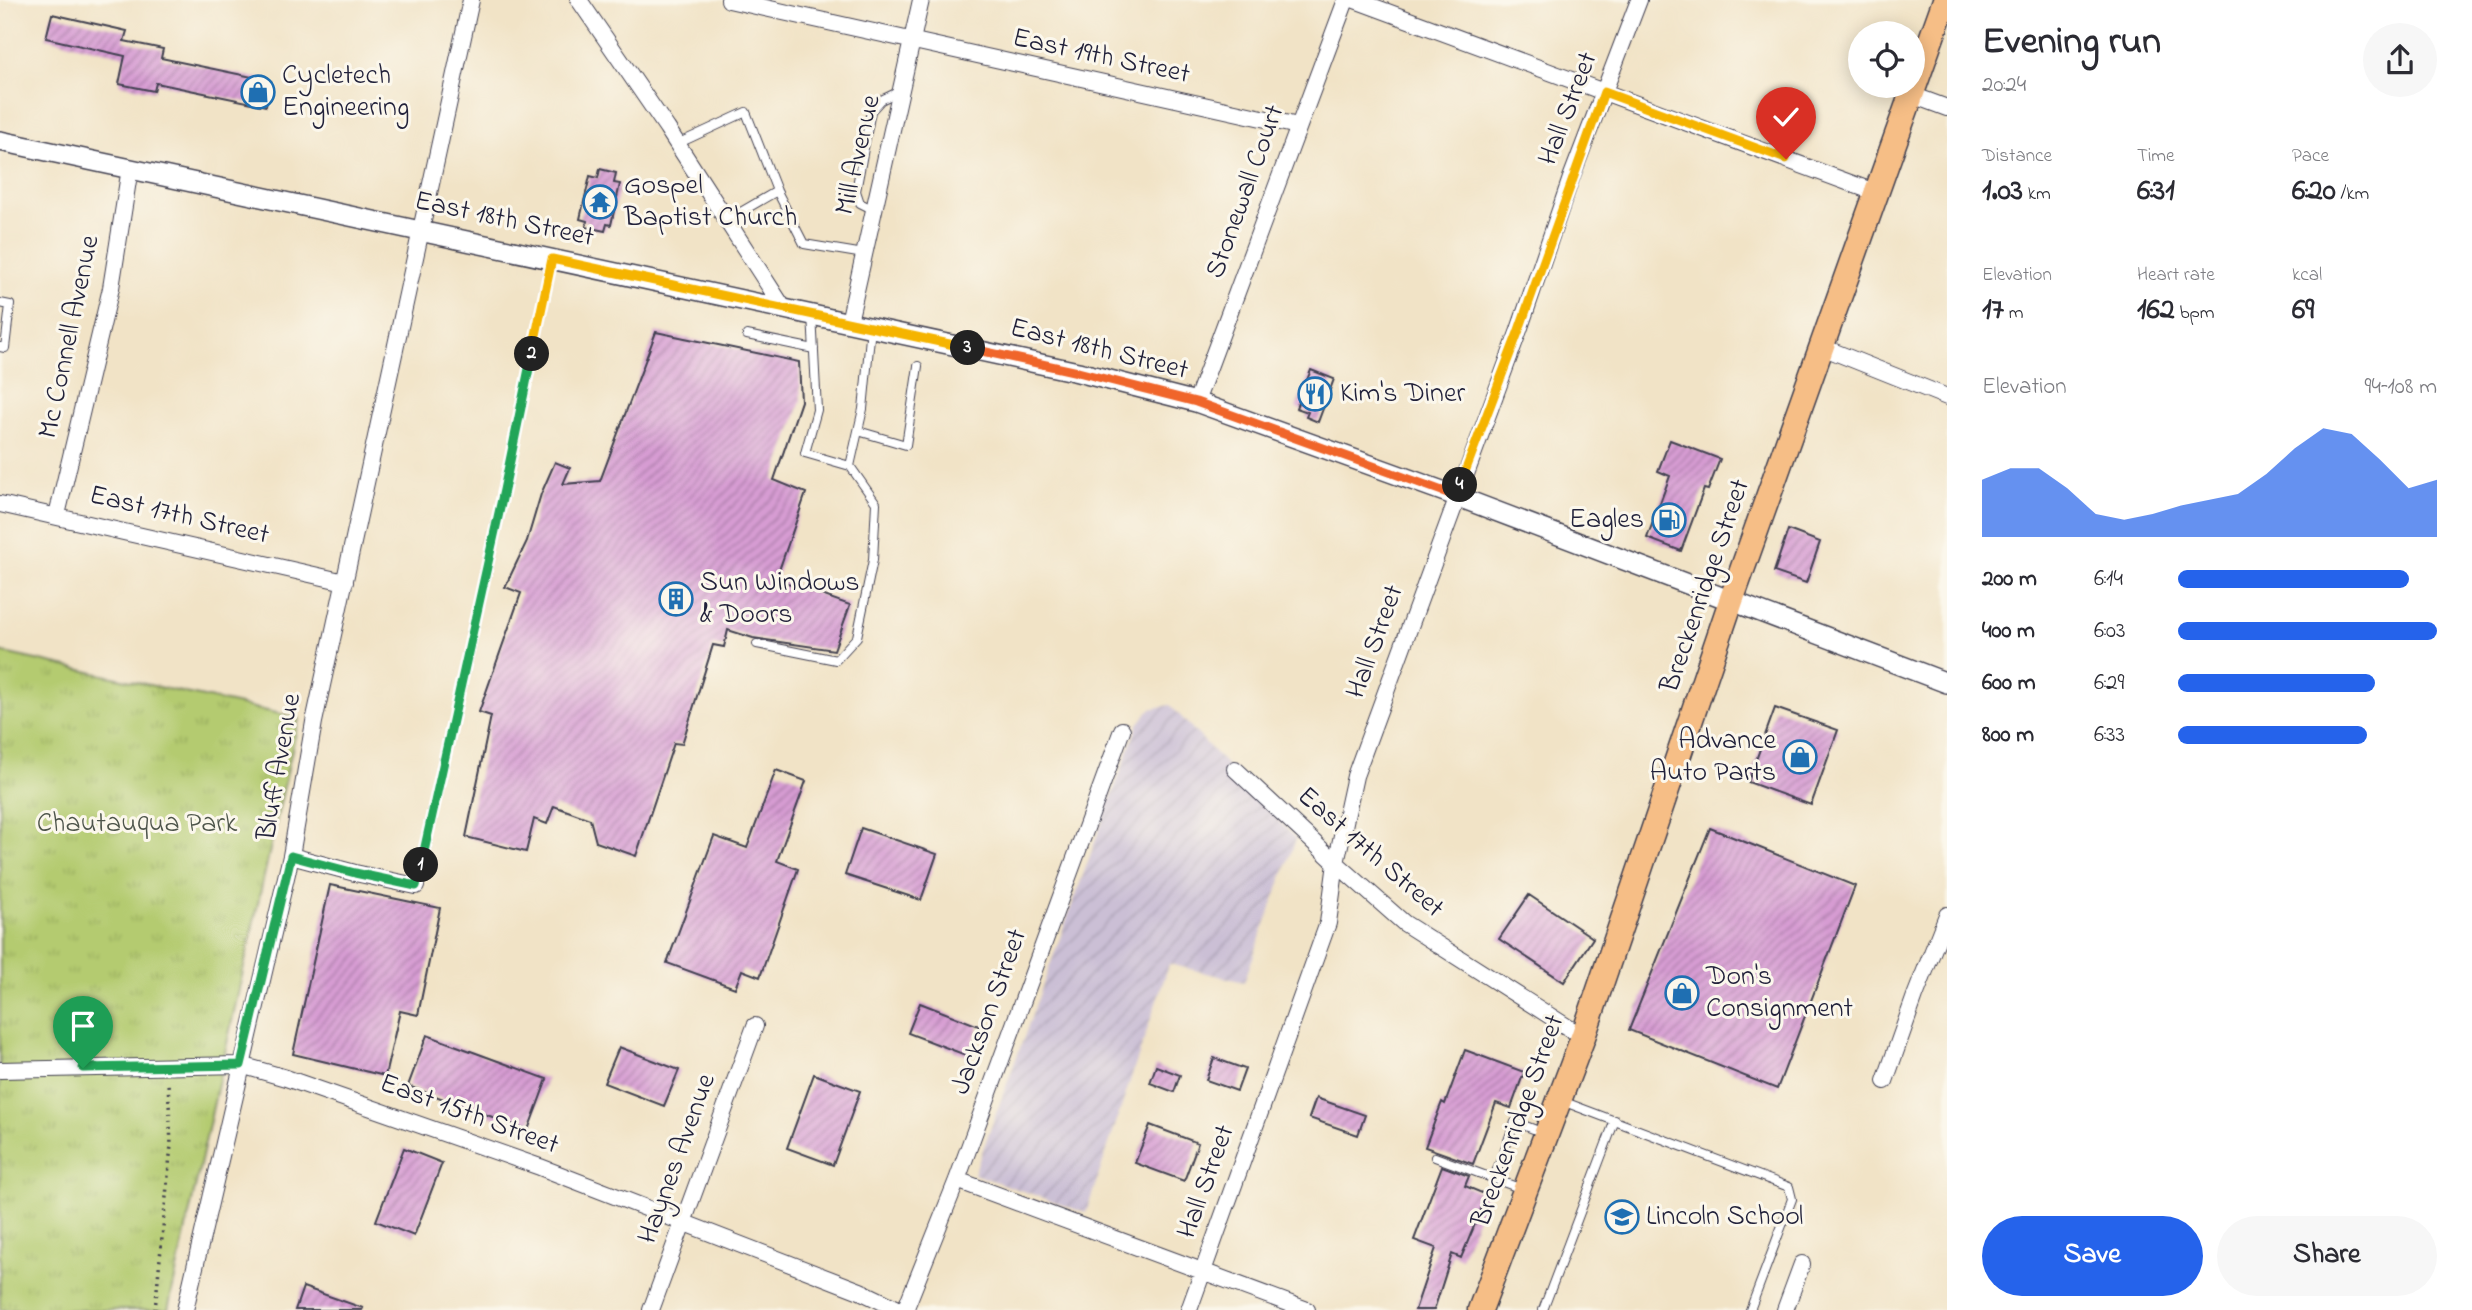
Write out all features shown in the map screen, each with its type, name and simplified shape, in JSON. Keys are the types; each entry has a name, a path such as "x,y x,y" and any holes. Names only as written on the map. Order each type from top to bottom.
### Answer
{"main road":[{"name":"Breckenridge Street","path":"1925,58 1945,0"},
{"name":"Breckenridge Street","path":"1480,1310 1583,1037 1731,601 1911,98"}],"street":[{"name":"Bluff Avenue","path":"185,1310 291,856 314,722 471,0"},
{"path":"579,0 784,309"},
{"name":"East 19th Street","path":"729,0 990,60 1298,126"},
{"name":"Mill Avenue","path":"849,322 921,0"},
{"name":"Stonewall Court","path":"1196,402 1346,0"},
{"path":"1355,0 1877,193"},
{"name":"Hall Street","path":"1189,1310 1328,923 1336,863 1355,776 1639,0"},
{"path":"1920,98 1947,108"},
{"name":"East 18th Street","path":"0,141 849,322 1078,372 1196,402 1456,496 1947,682"},
{"name":"Mc Connell Avenue","path":"57,516 111,288 130,168"},
{"path":"1822,347 1947,397"},
{"name":"East 17th Street","path":"0,503 345,582"},
{"name":"Jackson Street","path":"905,1310 957,1180 1122,730"},
{"name":"East 17th Street","path":"1235,769 1404,923 1583,1037"},
{"path":"291,856 416,886"},
{"path":"1885,1081 1947,915"},
{"name":"Haynes Avenue","path":"651,1310 755,1026"},
{"name":"East 15th Street","path":"0,1070 241,1065 286,1078 527,1163 860,1291 900,1310"},
{"path":"957,1180 1307,1310"},
{"path":"1785,1310 1802,1264"}],"lane":[{"path":"874,211 860,203 856,191 871,111 881,100 900,91"},
{"path":"677,144 746,112 777,191 804,244 864,254"},
{"path":"727,220 777,191"},
{"path":"416,886 552,259"},
{"path":"0,303 10,305 5,348 0,347"},
{"path":"757,644 836,660 857,637 873,560 876,503 849,466 806,453 817,411 812,314"},
{"path":"849,466 863,409 871,327"},
{"path":"747,335 814,349"},
{"path":"858,431 906,445 918,366"},
{"path":"1559,1100 1789,1187 1792,1199 1750,1310"},
{"path":"1543,1310 1615,1120"},
{"path":"1494,1178 1515,1122 1546,1134"},
{"path":"1436,1157 1525,1190"}],"path":[{"path":"155,1310 171,1145 167,1066"}],"shaded area":[{"path":"1170,705 1296,839 1244,982 1169,964 1086,1213 974,1174 1138,724 1150,709"}],"green space":[{"name":"Chautauqua Park","path":"0,652 299,718 168,1310 0,1310"}],"building":[{"path":"52,14 127,31 124,41 163,49 161,58 271,81 266,106 156,83 154,91 119,84 125,56 46,38"},
{"name":"Gospel Baptist Church","path":"600,169 616,173 614,183 620,184 611,225 607,224 605,231 586,227 587,221 580,219 590,176 598,178"},
{"name":"Sun Windows & Doors","path":"656,332 799,362 801,401 774,480 806,493 776,579 850,605 834,650 753,638 728,630 724,647 713,645 682,744 674,743 636,856 596,842 590,819 554,806 547,824 534,819 526,852 466,837 491,716 479,712 521,593 505,587 527,541 541,494 555,462 570,468 563,484 600,481"},
{"name":"Kim's Diner","path":"1311,370 1334,379 1318,422 1306,417 1308,412 1296,408"},
{"path":"1670,440 1720,459 1708,490 1704,489 1681,551 1647,538 1670,476 1658,471"},
{"path":"1788,530 1820,542 1806,583 1774,572"},
{"path":"1775,708 1838,730 1811,805 1748,782"},
{"path":"776,770 806,781 777,861 798,869 760,977 742,970 735,988 667,963 714,836 747,848"},
{"path":"861,828 937,854 921,900 845,875"},
{"path":"1710,828 1855,886 1777,1089 1629,1030"},
{"path":"330,885 440,908 418,1015 400,1011 385,1076 293,1054"},
{"path":"1529,895 1593,938 1564,982 1499,939"},
{"path":"920,1003 979,1026 968,1056 908,1033"},
{"path":"427,1035 547,1079 528,1130 408,1086"},
{"path":"619,1047 679,1070 664,1106 604,1083"},
{"path":"1465,1050 1524,1072 1511,1108 1496,1103 1473,1164 1425,1147"},
{"path":"1214,1058 1245,1069 1237,1091 1206,1080"},
{"path":"1156,1066 1180,1075 1174,1092 1150,1083"},
{"path":"814,1074 860,1091 833,1165 787,1148"},
{"path":"1316,1098 1365,1115 1358,1135 1309,1118"},
{"path":"1150,1125 1198,1143 1184,1181 1135,1163"},
{"path":"404,1148 442,1163 414,1236 376,1221"},
{"path":"1442,1166 1469,1176 1465,1186 1487,1195 1461,1258 1452,1254 1434,1310 1415,1310 1436,1248 1414,1240"},
{"path":"303,1287 363,1308 295,1310"}],"place":[{"name":"Cycletech Engineering","path":"258,92"},
{"name":"Gospel Baptist Church","path":"600,202"},
{"name":"Kim's Diner","path":"1315,394"},
{"name":"Eagles","path":"1669,520"},
{"name":"Sun Windows & Doors","path":"676,599"},
{"name":"Advance Auto Parts","path":"1800,757"},
{"name":"Don's Consignment","path":"1682,993"},
{"name":"Lincoln School","path":"1622,1217"}],"route":[{"path":"83,1068 241,1065 291,856 416,886 552,259 1078,372 1196,402 1456,496 1604,92 1786,159"}]}
